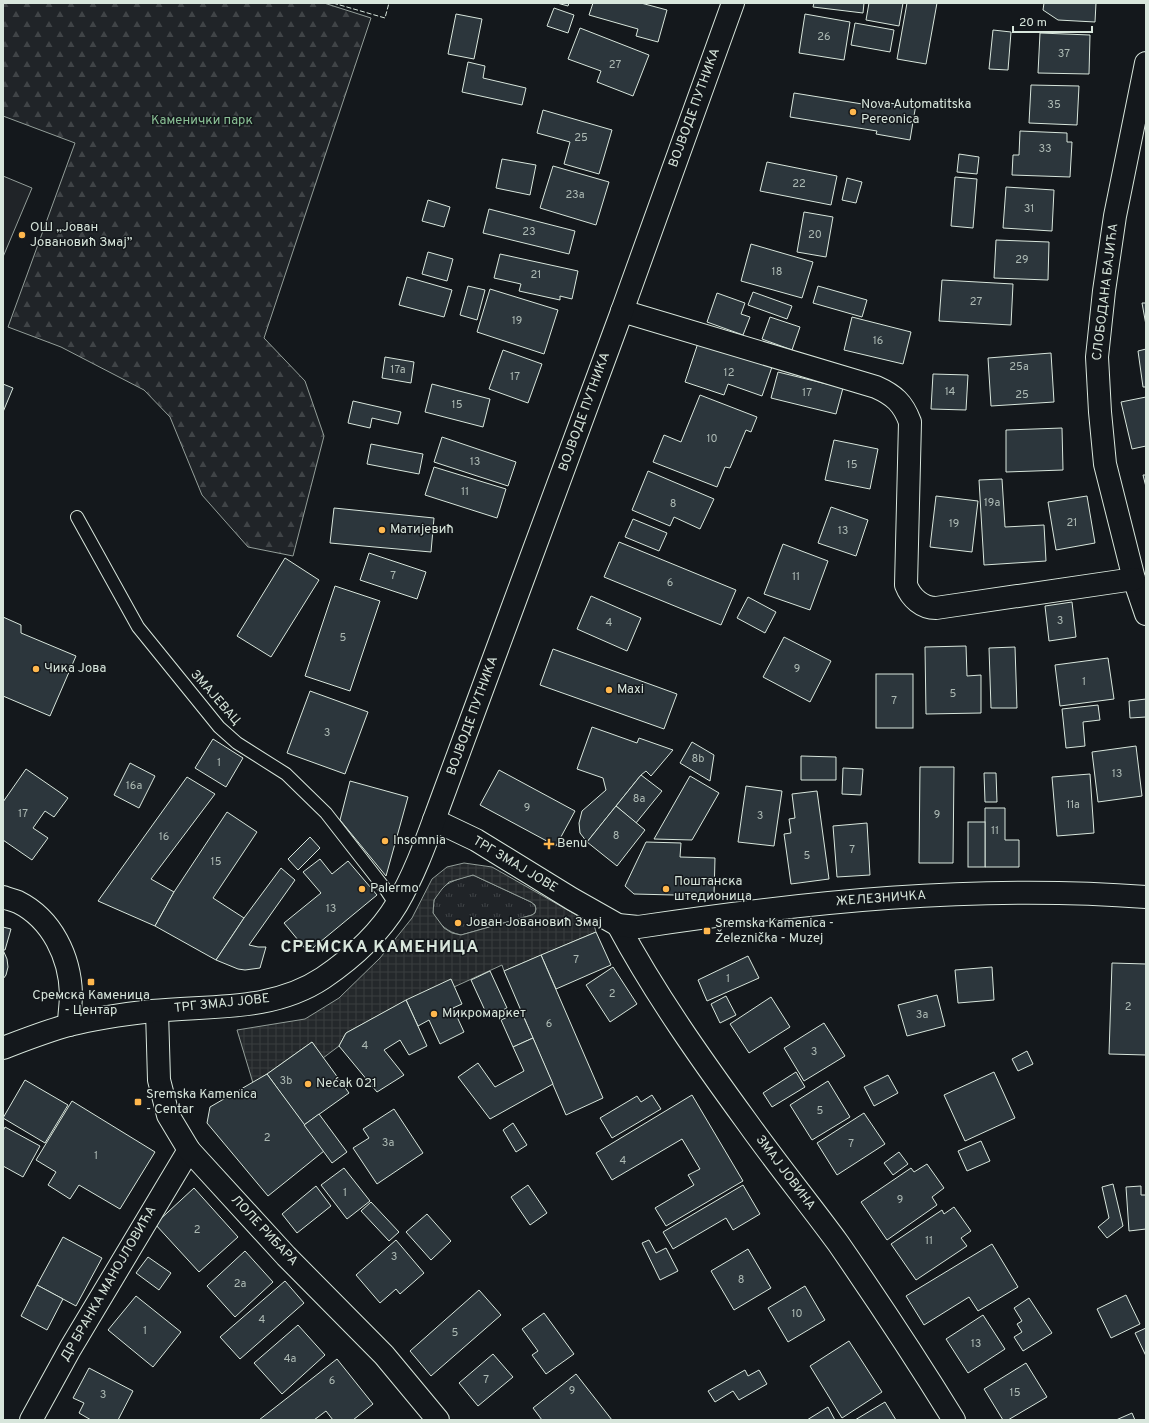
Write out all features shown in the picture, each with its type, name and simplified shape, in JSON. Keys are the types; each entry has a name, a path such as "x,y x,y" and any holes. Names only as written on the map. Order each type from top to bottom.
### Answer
{"street":[{"name":"ВОЈВОДЕ ПУТНИКА","path":"434,820 622,311 733,3"},
{"name":"СЛОБОДАНА БАЈИЋА","path":"1146,63 1115,216 1104,292 1097,357 1105,464 1134,579 1146,614"},
{"path":"622,311 876,387 888,392 897,400 905,410 910,422 906,585 911,594 922,604 936,608 1134,579"},
{"name":"ТРГ ЗМАЈ ЈОВЕ","path":"3,1048 69,1025 157,1010 246,1005 282,998 303,989 320,980 354,954 375,933 396,905 415,870 434,820 476,840 572,899 618,925"},
{"name":"ЖЕЛЕЗНИЧКА","path":"618,925 638,927 792,906 884,898 996,893 1146,897"},
{"path":"3,897 18,902 35,913 59,942 70,980 71,994 69,1025"},
{"name":"ЗМАЈ ЈОВИНА","path":"618,925 633,953 680,1027 746,1122 837,1243 925,1373 954,1420"},
{"name":"ЛОЛЕ РИБАРА","path":"157,1010 159,1080 168,1115 189,1150 286,1256 384,1355 438,1420"},
{"name":"ДР БРАНКА МАНОЈЛОВИЋА","path":"32,1420 70,1350 189,1150"}],"lane":[{"name":"ЗМАЈЕВАЦ","path":"77,517 138,627 219,727 237,743 286,774 326,813 396,905"}],"green space":[{"name":"Каменички парк","path":"3,3 324,3 371,18 264,338 305,381 324,436 293,556 248,547 202,495 170,417 144,390 61,347 8,327 75,143 3,116"},
{"path":"3,176 32,188 3,257"},
{"path":"473,875 531,902 535,906 535,913 461,935 448,930 438,921 433,913 435,897 444,886 458,879"}],"shaded area":[{"path":"464,863 492,867 594,925 596,932 504,971 502,965 454,987 407,1000 346,1033 339,1046 323,1058 312,1042 253,1083 237,1030 305,1019 339,998 380,958 412,918 432,879 447,867","holes":["473,875 535,905 536,909 535,913 532,915 461,935 452,933 444,928 433,913 434,900 449,882"]}],"building":[{"path":"557,3 569,3 568,6"},
{"path":"593,3 641,3 667,10 658,42 636,36 638,29 589,15"},
{"path":"814,3 864,3 863,13 813,7"},
{"path":"869,3 903,3 899,26 866,20"},
{"path":"907,3 937,3 926,64 897,59"},
{"path":"1044,3 1096,3 1095,22 1058,20 1043,10"},
{"path":"554,8 574,15 568,33 547,26"},
{"path":"456,14 482,19 474,59 448,54"},
{"path":"805,14 850,22 844,60 799,53"},
{"path":"855,23 894,30 890,52 851,45"},
{"path":"580,28 649,55 633,96 597,82 601,71 568,59"},
{"path":"993,30 1011,32 1008,70 989,69"},
{"path":"1040,33 1090,35 1089,74 1038,73"},
{"path":"468,62 485,66 483,78 526,88 522,105 462,92"},
{"path":"1031,85 1079,86 1077,125 1029,123"},
{"name":"Nova Automatitska Pereonica","path":"794,93 881,107 882,102 903,105 904,102 916,104 910,140 876,134 877,131 790,117"},
{"path":"543,110 612,130 599,174 564,164 570,142 537,133"},
{"path":"1020,131 1067,133 1067,142 1072,142 1070,177 1012,175 1013,155 1019,155"},
{"path":"959,154 979,157 977,174 957,172"},
{"path":"502,159 536,165 530,195 496,188"},
{"path":"767,162 837,176 831,205 760,191"},
{"path":"553,166 609,182 596,225 540,208"},
{"path":"955,177 977,179 973,228 951,226"},
{"path":"847,178 862,182 856,203 842,200"},
{"path":"1006,187 1054,190 1052,231 1003,228"},
{"path":"428,200 450,207 444,227 422,221"},
{"path":"489,209 575,231 569,254 483,233"},
{"path":"804,212 833,217 826,257 797,252"},
{"path":"996,240 1049,242 1048,280 994,278"},
{"path":"751,244 813,262 802,298 741,281"},
{"path":"428,252 453,259 447,281 422,274"},
{"path":"500,254 578,271 572,299 560,296 560,300 519,291 521,284 494,278"},
{"path":"407,277 452,290 444,317 399,305"},
{"path":"942,280 1013,284 1011,325 939,321"},
{"path":"468,286 485,290 477,320 460,315"},
{"path":"818,286 867,300 862,317 813,303"},
{"path":"490,289 558,310 544,354 477,332"},
{"path":"753,292 792,306 787,319 748,305"},
{"path":"717,293 745,303 741,314 750,317 743,335 707,322"},
{"path":"1142,303 1146,303 1146,325"},
{"path":"770,317 800,327 792,350 762,339"},
{"path":"852,317 911,332 903,364 844,350"},
{"path":"699,340 773,364 762,396 728,384 724,395 685,382"},
{"path":"1146,349 1146,387 1143,387 1138,351"},
{"path":"503,350 542,364 528,403 489,389"},
{"path":"1051,353 1054,402 991,406 988,358"},
{"path":"385,357 414,362 411,383 382,378"},
{"path":"778,372 843,388 836,414 771,398"},
{"path":"933,374 968,375 966,410 931,409"},
{"path":"3,384 13,388 3,412"},
{"path":"432,384 490,399 483,427 425,412"},
{"path":"700,395 757,417 751,432 746,430 730,468 725,467 717,487 653,462 664,435 681,442"},
{"path":"1146,397 1146,446 1132,449 1121,402"},
{"path":"353,401 401,412 398,424 372,418 370,428 348,423"},
{"path":"1062,428 1063,470 1006,472 1006,430"},
{"path":"442,437 516,462 508,486 434,462"},
{"path":"834,440 878,449 870,489 825,480"},
{"path":"371,444 423,454 419,474 367,464"},
{"path":"434,467 506,489 497,518 425,495"},
{"path":"648,471 714,499 700,529 674,517 670,526 632,510"},
{"path":"1143,475 1146,475 1146,487"},
{"path":"1002,479 1005,527 1044,525 1046,561 984,565 979,480"},
{"path":"936,496 978,501 972,552 930,547"},
{"path":"1087,496 1095,543 1056,550 1048,502"},
{"path":"831,507 868,520 856,556 818,543"},
{"name":"Матијевић","path":"334,508 434,518 431,552 330,543"},
{"path":"633,519 667,533 659,551 625,537"},
{"path":"619,542 736,590 721,625 604,577"},
{"path":"783,544 828,561 810,610 764,594"},
{"path":"369,553 426,572 417,599 360,580"},
{"path":"285,558 319,580 271,657 237,636"},
{"path":"335,586 380,601 350,691 305,676"},
{"path":"591,596 641,618 627,651 577,629"},
{"path":"748,597 776,612 765,633 737,618"},
{"path":"1072,602 1076,637 1049,641 1045,606"},
{"name":"Чика Јова","path":"3,617 21,625 21,633 76,656 50,716 3,696"},
{"path":"784,637 831,661 810,702 763,677"},
{"path":"966,646 967,676 981,675 981,713 926,714 925,647"},
{"path":"1015,647 1017,708 991,708 989,648"},
{"name":"Maxi","path":"553,649 677,694 664,729 540,685"},
{"path":"1108,658 1114,699 1060,706 1055,665"},
{"path":"876,674 913,674 913,728 876,728"},
{"path":"310,691 368,712 345,774 287,753"},
{"path":"1146,699 1146,717 1130,718 1129,701"},
{"path":"1098,705 1100,720 1083,722 1085,746 1066,748 1062,709"},
{"path":"592,727 637,743 639,738 673,750 651,776 646,771 641,775 587,842 580,833 579,823 582,811 606,790 603,778 577,769"},
{"path":"213,739 243,758 226,787 195,768"},
{"path":"692,742 714,755 710,781 680,763"},
{"path":"1136,746 1142,796 1098,802 1092,752"},
{"path":"801,756 836,757 836,780 801,780"},
{"path":"130,763 155,776 139,808 114,795"},
{"path":"920,767 954,767 953,863 919,863"},
{"path":"843,768 863,769 861,795 842,794"},
{"path":"26,769 68,798 54,817 45,811 33,828 48,838 32,860 3,840 3,802"},
{"path":"499,770 575,811 556,846 480,805"},
{"path":"984,773 996,773 997,802 985,802"},
{"path":"1090,774 1094,833 1057,836 1052,777"},
{"path":"641,775 662,791 636,823 616,806"},
{"path":"690,776 719,793 692,840 654,839"},
{"path":"187,777 215,794 151,879 174,892 155,926 98,901"},
{"path":"350,781 408,797 386,876 340,820"},
{"path":"746,786 782,791 774,846 738,842"},
{"path":"817,791 829,879 791,884 784,834 791,833 789,819 795,818 792,794"},
{"path":"616,806 645,830 617,866 587,842"},
{"path":"985,808 1005,808 1005,840 1019,840 1019,867 985,867"},
{"path":"227,812 257,832 213,898 244,918 216,960 155,926 174,892"},
{"path":"968,822 985,822 985,867 968,867"},
{"path":"867,823 870,875 837,877 833,826"},
{"path":"310,837 320,848 298,870 288,859"},
{"path":"646,842 681,843 680,857 715,858 714,896 634,894 625,886"},
{"path":"320,859 332,874 348,861 377,895 308,952 284,923 321,893 303,872"},
{"path":"281,868 295,880 249,945 266,947 260,968 245,970 238,969 216,960 244,918"},
{"path":"3,927 11,929 5,950 3,950"},
{"path":"596,932 611,965 556,989 541,955"},
{"path":"3,950 7,959 8,967 6,975 3,979"},
{"path":"541,955 603,1098 566,1115 504,971"},
{"path":"748,956 759,978 707,1001 698,980"},
{"path":"1112,963 1146,964 1146,1055 1109,1054"},
{"path":"613,967 637,1004 610,1022 586,985"},
{"path":"992,967 994,1000 958,1003 955,970"},
{"path":"490,971 507,1008 488,1017 471,980"},
{"name":"Микромаркет","path":"451,979 462,1004 453,1008 464,1032 440,1044 429,1020 418,1026 406,1000"},
{"path":"937,995 945,1026 907,1036 898,1005"},
{"path":"726,996 736,1015 720,1023 711,1004"},
{"path":"771,997 790,1027 749,1053 730,1024"},
{"path":"406,1000 427,1046 409,1055 400,1040 384,1050 404,1075 377,1092 339,1046 346,1033"},
{"path":"521,1011 533,1038 513,1047 501,1020"},
{"path":"824,1023 845,1056 804,1081 784,1048"},
{"path":"533,1038 553,1084 490,1119 458,1077 478,1063 495,1087 524,1071 513,1047"},
{"name":"Nećak 021","path":"312,1042 349,1093 304,1125 267,1074"},
{"path":"1027,1051 1033,1064 1018,1071 1012,1059"},
{"path":"796,1072 805,1087 772,1107 763,1093"},
{"path":"994,1072 1015,1118 965,1141 944,1095"},
{"path":"267,1074 324,1151 268,1196 207,1123 210,1107"},
{"path":"888,1075 898,1093 874,1106 864,1087"},
{"path":"25,1080 68,1105 45,1143 3,1118"},
{"path":"828,1081 850,1117 812,1140 790,1105"},
{"path":"652,1095 661,1109 612,1138 600,1118 637,1096 641,1102"},
{"path":"692,1095 743,1181 666,1226 655,1208 694,1185 688,1175 700,1169 682,1139 612,1180 596,1153"},
{"path":"72,1101 155,1152 120,1209 79,1185 70,1199 48,1185 56,1172 36,1160"},
{"path":"394,1109 423,1153 377,1184 353,1148 369,1138 363,1129"},
{"path":"864,1113 885,1144 837,1175 817,1143"},
{"path":"319,1114 347,1152 332,1163 304,1125"},
{"path":"513,1123 527,1145 516,1152 503,1130"},
{"path":"5,1127 40,1146 23,1177 3,1166 3,1131"},
{"path":"981,1141 990,1161 967,1171 958,1151"},
{"path":"899,1152 908,1164 893,1175 884,1163"},
{"path":"927,1164 944,1188 932,1197 937,1205 887,1240 861,1202 911,1168 914,1172"},
{"path":"344,1168 370,1201 347,1219 321,1185"},
{"path":"1113,1184 1123,1226 1107,1238 1098,1227 1109,1218 1102,1187"},
{"path":"528,1185 547,1213 530,1225 511,1197"},
{"path":"743,1185 760,1214 733,1230 726,1218 673,1249 663,1232"},
{"path":"316,1186 331,1206 297,1233 282,1214"},
{"path":"1141,1186 1141,1195 1146,1195 1146,1229 1129,1231 1126,1187"},
{"path":"194,1188 238,1237 199,1272 155,1224"},
{"path":"371,1202 399,1232 389,1241 361,1211"},
{"path":"954,1207 971,1231 961,1238 967,1246 916,1280 891,1244 942,1210 944,1214"},
{"path":"427,1214 451,1241 431,1260 406,1232"},
{"path":"63,1237 102,1258 76,1306 37,1285"},
{"path":"396,1240 424,1273 400,1294 396,1289 380,1303 356,1275"},
{"path":"649,1240 656,1253 666,1248 678,1271 660,1280 642,1243"},
{"path":"992,1244 1018,1287 978,1311 969,1297 924,1325 906,1296"},
{"path":"748,1249 771,1288 734,1310 711,1271"},
{"path":"245,1251 273,1282 235,1317 207,1286"},
{"path":"148,1257 171,1273 159,1290 136,1273"},
{"path":"285,1281 304,1303 240,1359 220,1337"},
{"path":"37,1285 63,1299 47,1330 21,1316"},
{"path":"805,1286 825,1320 788,1342 768,1308"},
{"path":"479,1290 501,1315 431,1376 410,1351"},
{"path":"1126,1295 1140,1324 1111,1338 1097,1309"},
{"path":"136,1296 181,1332 153,1367 108,1330"},
{"path":"1029,1298 1052,1333 1023,1351 1014,1337 1022,1332 1017,1324 1022,1321 1014,1308"},
{"path":"544,1313 574,1354 546,1374 532,1355 538,1351 522,1329"},
{"path":"983,1315 1005,1349 968,1373 946,1339"},
{"path":"298,1325 325,1355 282,1394 254,1363"},
{"path":"1146,1328 1146,1356 1135,1333"},
{"path":"849,1341 882,1392 842,1418 810,1366"},
{"path":"493,1354 513,1377 478,1406 459,1383"},
{"path":"337,1359 373,1404 353,1420 333,1420 326,1411 314,1420 259,1420"},
{"path":"1026,1363 1047,1397 1008,1420 1003,1420 984,1389"},
{"path":"89,1368 133,1391 118,1420 91,1420 79,1413 84,1403 73,1398"},
{"path":"745,1370 748,1376 759,1370 767,1384 739,1400 733,1391 715,1402 708,1391"},
{"path":"576,1374 612,1420 542,1420 533,1408"},
{"path":"885,1402 896,1420 855,1420"},
{"path":"828,1407 835,1420 807,1420"},
{"path":"1132,1413 1135,1420 1116,1420"}],"fence":[{"path":"333,3 385,18 389,3"}],"place":[{"name":"Nova Automatitska Pereonica","path":"853,112"},
{"name":"ОШ „Јован Јовановић Змај”","path":"22,235"},
{"name":"Матијевић","path":"382,530"},
{"name":"Чика Јова","path":"36,669"},
{"name":"Maxi","path":"609,690"},
{"name":"Insomnia","path":"385,841"},
{"name":"Benu","path":"549,844"},
{"name":"Palermo","path":"362,889"},
{"name":"Поштанска штедионица","path":"666,889"},
{"name":"Јован Јовановић Змај","path":"458,923"},
{"name":"Sremska Kamenica - Železnička - Muzej","path":"707,931"},
{"name":"Сремска Каменица - Центар","path":"91,982"},
{"name":"Микромаркет","path":"434,1014"},
{"name":"Nećak 021","path":"308,1084"},
{"name":"Sremska Kamenica - Centar","path":"138,1102"}],"district":[{"name":"СРЕМСКА КАМЕНИЦА","path":"380,948"}]}
